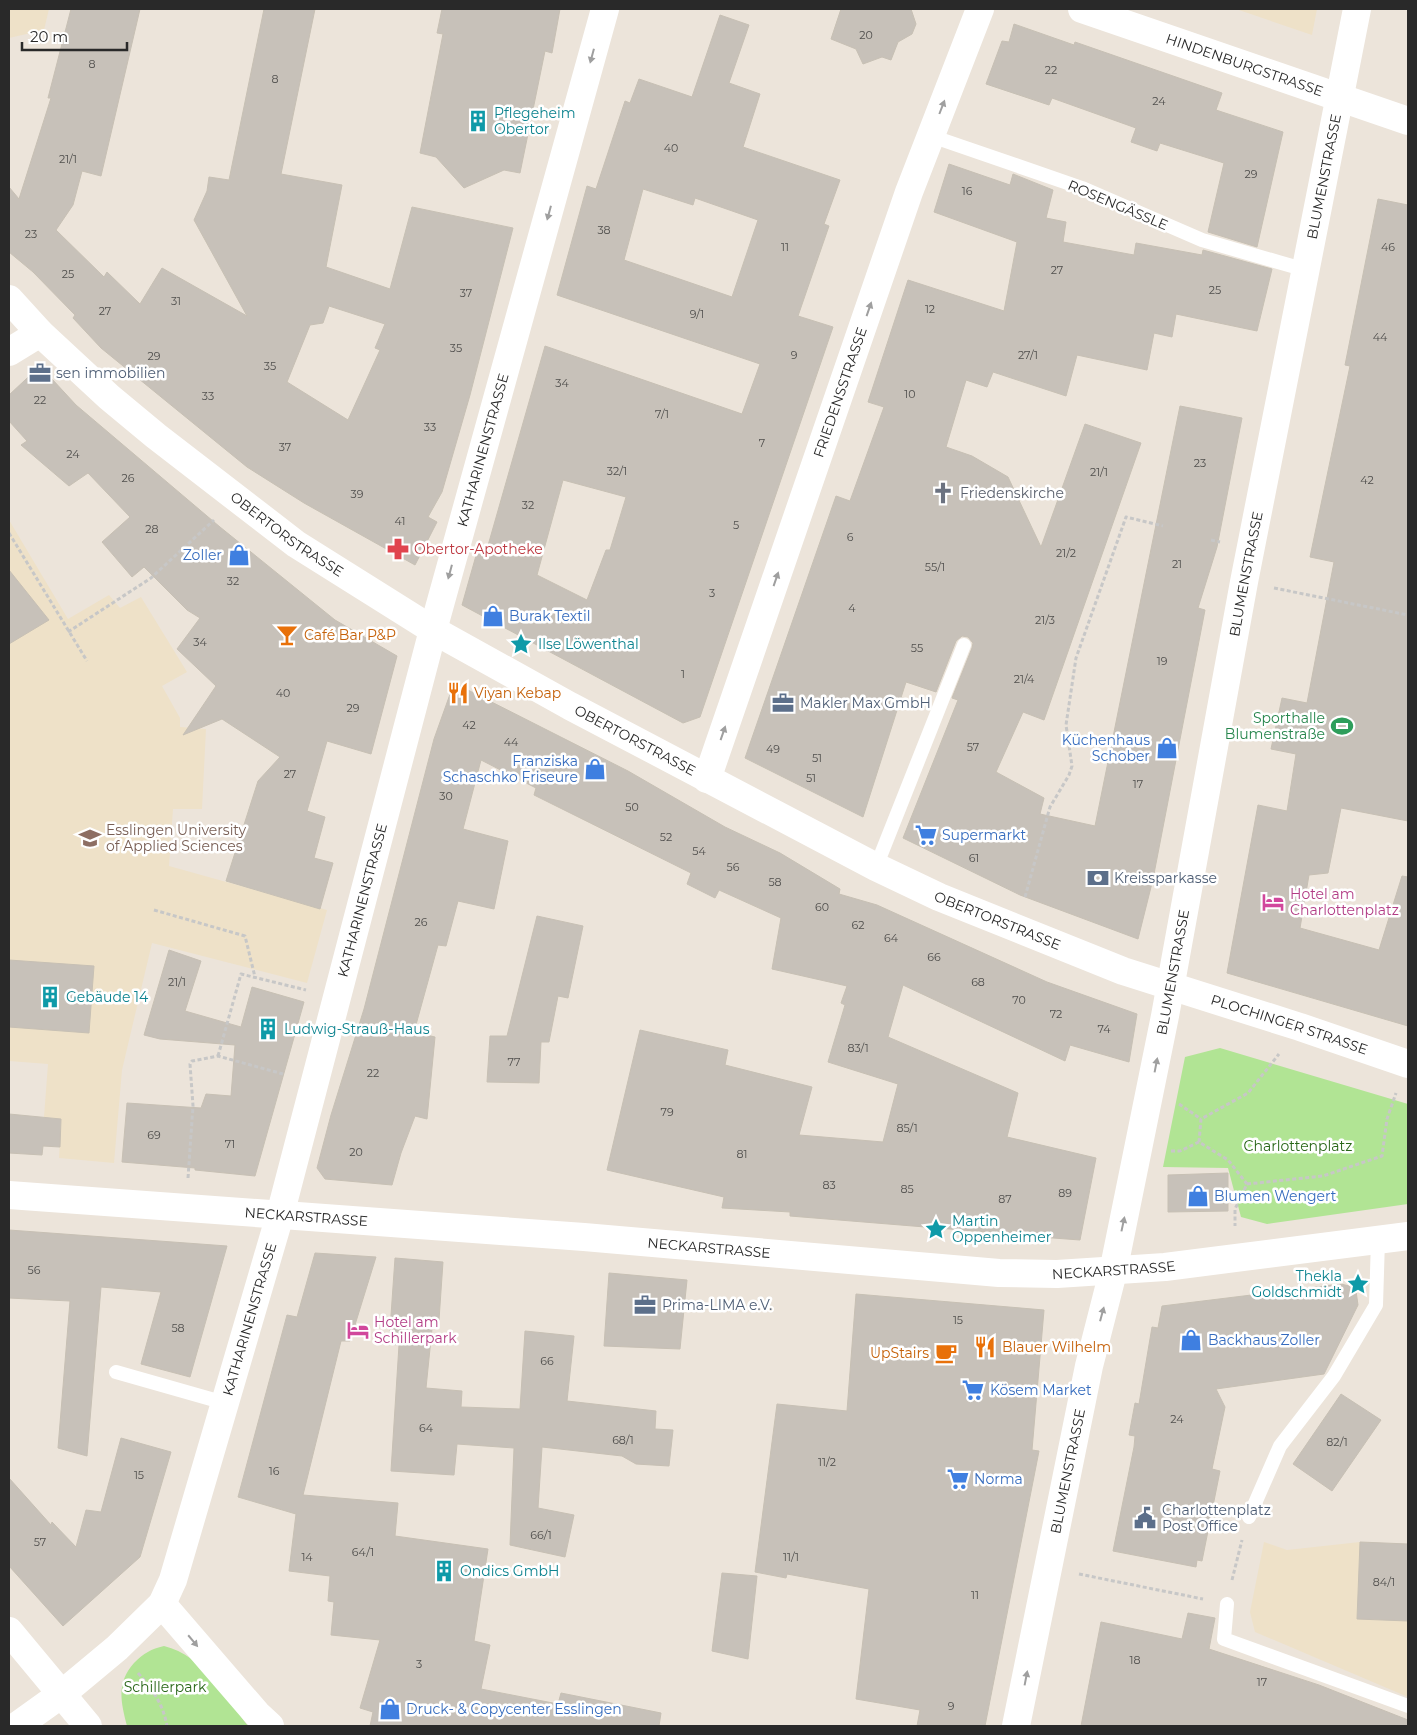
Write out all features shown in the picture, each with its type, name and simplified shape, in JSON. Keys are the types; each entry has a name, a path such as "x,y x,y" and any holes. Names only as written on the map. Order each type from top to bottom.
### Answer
{"street":[{"name":"KATHARINENSTRASSE","path":"17,1726 63,1693 117,1648 162,1604 174,1580 280,1215 434,630 605,9"},
{"name":"FRIEDENSSTRASSE","path":"707,779 909,192 980,9"},
{"name":"HINDENBURGSTRASSE","path":"1082,9 1408,121"},
{"name":"BLUMENSTRASSE","path":"1016,1726 1089,1366 1113,1272 1171,987 1244,582 1357,9"},
{"name":"OBERTORSTRASSE","path":"9,299 40,333 142,425 237,499 296,544 434,630 707,779 876,867 939,897 1123,972 1171,987"},
{"path":"9,352 40,333"},
{"name":"PLOCHINGER STRASSE","path":"1171,987 1300,1027 1407,1064"},
{"name":"NECKARSTRASSE","path":"9,1195 185,1206 280,1215 584,1237 999,1273 1113,1272 1237,1259 1408,1236"},
{"path":"162,1604 256,1714 270,1726"},
{"path":"9,1631 63,1693 88,1726"}],"lane":[{"name":"ROSENGÄSSLE","path":"931,136 1082,188 1196,238 1306,270"},
{"path":"876,867 964,645"},
{"path":"1248,1517 1280,1446 1334,1376 1376,1305 1378,1240"},
{"path":"116,1372 225,1403"},
{"path":"1227,1604 1224,1639 1408,1706"}],"path":[{"path":"68,632 151,578 237,499"},
{"path":"1023,905 1050,807 1069,775 1072,766 1066,725 1076,658 1123,526 1126,518 1164,526"},
{"path":"9,533 87,661"},
{"path":"1244,582 1408,615"},
{"path":"154,910 245,936 255,977"},
{"path":"218,1056 241,974 337,999"},
{"path":"1199,1142 1201,1119 1248,1093 1300,1027"},
{"path":"185,1206 193,1106 190,1064 192,1061 218,1056 315,1083"},
{"path":"1247,1184 1323,1176 1382,1156 1388,1120 1407,1064"},
{"path":"1138,1151 1180,1151 1199,1142"},
{"path":"1199,1142 1228,1160 1247,1184"},
{"path":"1237,1259 1235,1209 1247,1184"},
{"path":"1049,1568 1227,1604 1248,1517"},
{"path":"117,1648 152,1688 164,1709 167,1726"}],"shaded area":[{"path":"9,9 49,9 44,30 9,38"},
{"path":"1236,9 1317,9 1312,35"},
{"name":"Esslingen University of Applied Sciences","path":"9,520 68,619 109,595 120,608 141,597 187,672 162,686 180,718 180,727 206,729 202,809 173,809 169,866 327,910 307,983 152,943 122,1070 114,1163 59,1158 61,1119 44,1117 48,1064 9,1061"},
{"path":"1264,1542 1287,1550 1360,1542 1408,1544 1408,1697 1255,1632 1250,1612"}],"green space":[{"name":"Charlottenplatz","path":"1220,1048 1408,1104 1408,1204 1267,1224 1241,1217 1228,1168 1163,1167 1185,1057"},
{"name":"Schillerpark","path":"164,1646 191,1658 202,1668 222,1690 248,1726 127,1726 122,1701 124,1678 128,1670 141,1657 151,1650"}],"building":[{"path":"71,9 140,9 101,176 82,171 73,205 56,230 104,277 107,272 140,304 162,268 247,316 194,220 207,191 209,177 229,180 264,9 315,9 281,174 342,185 326,267 390,289 412,207 513,228 470,395 442,492 428,517 437,522 415,565 304,503 247,467 101,348 73,318 75,315 33,272 9,252 9,187 19,199 51,98 48,98","holes":["329,306 385,324 375,348 380,350 348,420 287,382 310,325 323,323"]},
{"name":"Pflegeheim Obertor","path":"442,9 560,9 552,53 545,51 520,173 504,170 464,188 436,157 420,153 443,34 437,33"},
{"path":"841,9 911,9 916,24 912,34 898,42 891,60 882,57 863,64 856,49 831,39"},
{"path":"720,15 749,25 729,83 760,94 743,147 840,180 824,224 829,226 798,316 833,327 700,717 683,723 462,605 479,545 487,549 545,346 742,414 760,364 557,295 587,186 596,189 625,101 630,103 639,79 692,97","holes":["643,189 693,205 695,198 758,220 732,297 624,260","563,480 626,497 610,550 606,550 587,600 537,575"]},
{"path":"1014,24 1074,45 1075,42 1222,93 1216,110 1283,132 1257,247 1208,232 1224,163 1160,143 1157,151 1131,142 1136,128 1052,98 1049,105 986,84 1002,41 1009,42"},
{"path":"949,164 1010,185 1013,174 1053,190 1046,218 1066,222 1063,242 1134,255 1136,243 1202,255 1203,250 1272,269 1257,331 1176,314 1172,337 1154,333 1147,370 1077,355 1066,396 993,372 987,387 966,380 946,447 972,456 1008,477 1041,547 1085,424 1141,443 1044,720 1023,712 996,772 1044,798 1040,814 1095,826 1180,406 1242,418 1217,547 1198,608 1205,610 1153,879 1138,939 1020,895 903,838 958,700 952,698 972,648 973,643 968,637 962,636 956,641 936,692 906,682 863,817 745,758 836,496 850,501 884,407 868,402 908,280 1004,311 1017,242 934,212"},
{"path":"1378,199 1408,205 1408,821 1341,808 1328,873 1309,875 1300,928 1379,950 1402,876 1408,877 1408,1026 1227,973 1258,805 1287,811 1296,754 1271,749 1282,698 1307,703 1334,562 1310,557 1350,366 1345,365"},
{"path":"40,366 76,405 220,527 335,620 397,656 371,754 327,741 307,811 325,817 314,858 333,863 320,909 226,881 258,781 280,757 222,719 183,735 216,686 177,649 200,618 187,610 144,567 132,577 102,542 130,517 88,473 69,486 21,445 27,441 9,421 9,395"},
{"path":"9,570 49,620 9,644"},
{"path":"454,683 628,771 725,827 780,853 840,889 839,894 877,905 1047,982 1137,1014 1129,1062 1070,1045 1065,1061 903,985 888,1037 1018,1093 1007,1137 1096,1158 1080,1240 1040,1237 1012,1230 1011,1234 790,1216 790,1212 722,1208 724,1197 607,1170 640,1030 728,1050 725,1065 812,1087 799,1135 883,1142 898,1084 828,1062 845,1005 841,1003 847,986 772,969 781,918 719,890 715,898 687,884 691,873 534,795 536,788 481,760 463,829 508,841 494,909 458,901 446,946 438,945 414,1032 435,1037 427,1119 415,1116 401,1153 392,1185 325,1179 317,1168 331,1115 364,1009 434,739"},
{"path":"537,916 583,926 568,998 558,996 549,1042 541,1042 539,1083 487,1082 490,1036 507,1036"},
{"path":"169,950 201,961 185,1011 241,1027 252,987 304,1002 255,1176 195,1170 195,1168 122,1162 127,1103 201,1108 206,1094 231,1096 235,1045 160,1039 144,1035"},
{"name":"Gebäude 14","path":"9,960 94,966 89,1033 9,1027"},
{"path":"9,1114 61,1119 60,1147 43,1146 42,1155 9,1153"},
{"name":"Blumen Wengert","path":"1228,1173 1228,1211 1168,1212 1168,1175"},
{"path":"9,1230 227,1246 190,1377 141,1364 161,1292 101,1287 87,1456 58,1448 70,1301 9,1298"},
{"path":"315,1253 376,1257 350,1341 341,1341 303,1495 398,1503 395,1536 488,1549 474,1641 490,1645 481,1689 558,1704 561,1693 661,1713 659,1726 370,1726 373,1712 360,1708 380,1640 331,1635 334,1602 328,1601 330,1576 289,1571 296,1514 238,1497 287,1315 297,1317"},
{"path":"395,1258 443,1262 439,1320 433,1319 426,1388 462,1391 461,1407 520,1409 525,1331 574,1336 567,1401 656,1411 655,1429 673,1430 669,1466 636,1464 622,1456 542,1447 538,1508 574,1515 565,1557 510,1545 514,1448 457,1444 454,1475 391,1471 399,1345 389,1344"},
{"path":"609,1273 687,1280 680,1349 604,1346"},
{"path":"1341,1284 1353,1287 1356,1291 1358,1305 1324,1374 1216,1389 1225,1407 1212,1469 1220,1471 1202,1561 1197,1560 1196,1567 1113,1551 1134,1447 1135,1436 1129,1435 1135,1403 1139,1404 1152,1327 1158,1328 1162,1306"},
{"path":"856,1294 1044,1310 1032,1450 1039,1451 985,1726 917,1726 920,1710 856,1699 869,1589 787,1574 786,1578 755,1572 777,1404 847,1411"},
{"path":"1341,1394 1381,1420 1332,1491 1293,1464"},
{"path":"121,1438 171,1452 140,1557 63,1626 9,1566 9,1478 51,1525 52,1522 76,1547 86,1510 101,1512"},
{"path":"1360,1542 1408,1544 1408,1621 1357,1619"},
{"path":"722,1573 757,1576 748,1659 712,1651"},
{"path":"1188,1613 1215,1618 1209,1649 1319,1685 1408,1720 1408,1726 1081,1726 1101,1622 1182,1639"}],"place":[{"name":"Pflegeheim Obertor","path":"478,121"},
{"name":"sen immobilien","path":"40,373"},
{"name":"Friedenskirche","path":"943,493"},
{"name":"Obertor-Apotheke","path":"398,549"},
{"name":"Zoller","path":"239,555"},
{"name":"Burak Textil","path":"493,616"},
{"name":"Café Bar P&P","path":"287,635"},
{"name":"Ilse Löwenthal","path":"521,644"},
{"name":"Viyan Kebap","path":"458,693"},
{"name":"Makler Max GmbH","path":"783,703"},
{"name":"Sporthalle Blumenstraße","path":"1342,726"},
{"name":"Küchenhaus Schober","path":"1167,748"},
{"name":"Franziska Schaschko Friseure","path":"595,769"},
{"name":"Supermarkt","path":"926,835"},
{"name":"Esslingen University of Applied Sciences","path":"90,838"},
{"name":"Kreissparkasse","path":"1098,878"},
{"name":"Hotel am Charlottenplatz","path":"1273,902"},
{"name":"Gebäude 14","path":"50,997"},
{"name":"Ludwig-Strauß-Haus","path":"268,1029"},
{"name":"Blumen Wengert","path":"1198,1196"},
{"name":"Martin Oppenheimer","path":"936,1229"},
{"name":"Thekla Goldschmidt","path":"1358,1284"},
{"name":"Prima-LIMA e.V.","path":"645,1305"},
{"name":"Hotel am Schillerpark","path":"358,1330"},
{"name":"Backhaus Zoller","path":"1191,1340"},
{"name":"Blauer Wilhelm","path":"985,1347"},
{"name":"UpStairs","path":"946,1353"},
{"name":"Kösem Market","path":"973,1390"},
{"name":"Norma","path":"958,1479"},
{"name":"Charlottenplatz Post Office","path":"1145,1518"},
{"name":"Ondics GmbH","path":"444,1571"},
{"name":"Druck- & Copycenter Esslingen","path":"390,1709"}]}
